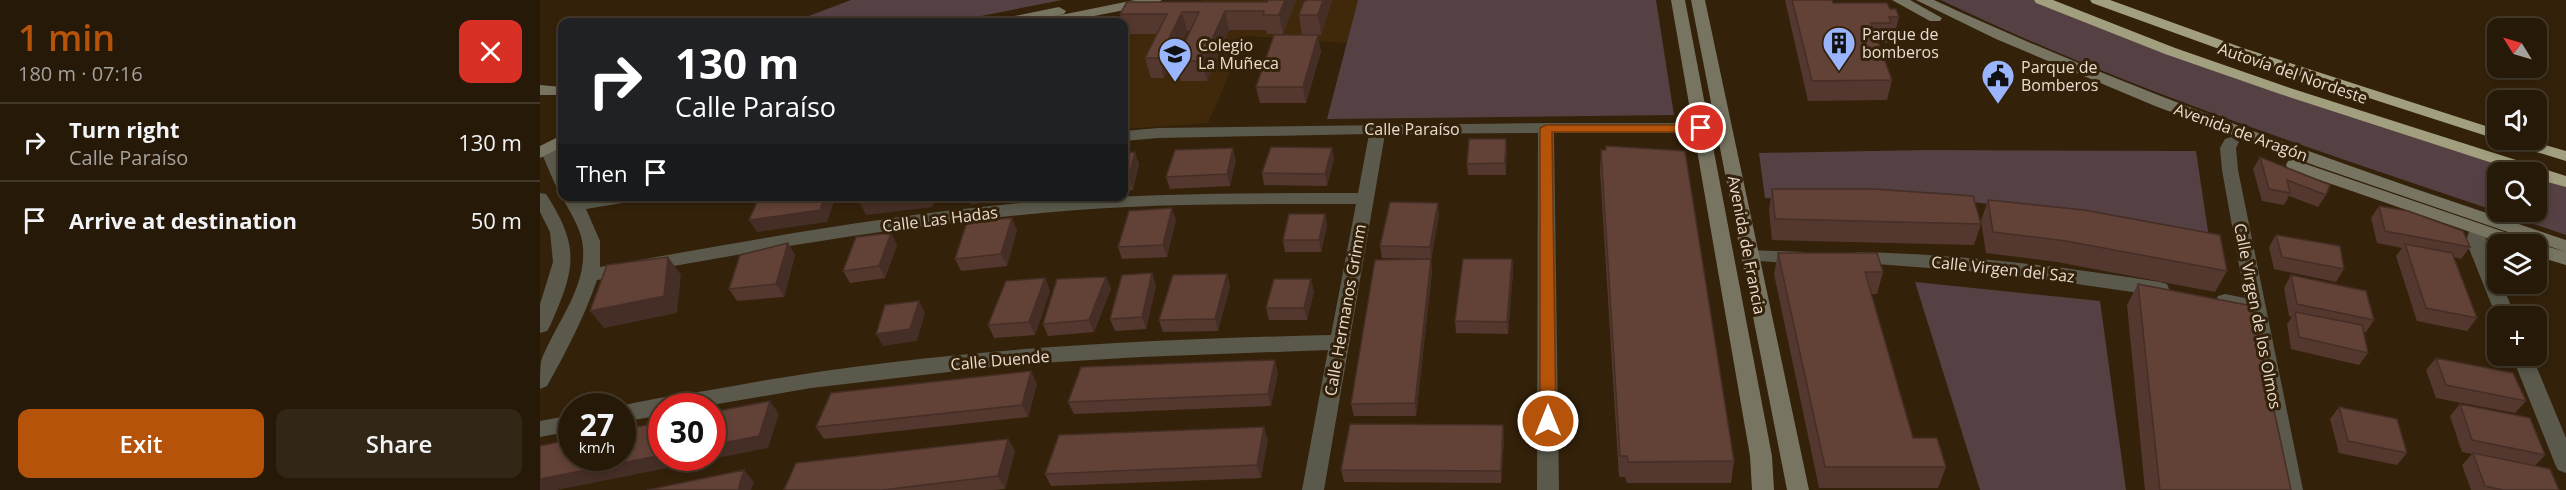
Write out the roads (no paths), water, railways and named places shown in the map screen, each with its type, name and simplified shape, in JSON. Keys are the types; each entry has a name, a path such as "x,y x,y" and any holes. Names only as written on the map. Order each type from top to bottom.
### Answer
{"highway":[{"name":"Autovía del Nordeste","path":"2041,0 2170,51 2506,162"},
{"name":"Autovía del Nordeste","path":"2097,0 2278,65 2487,132"},
{"path":"2546,150 2566,156"},
{"name":"Autovía del Nordeste","path":"2547,176 2566,182"}],"street":[{"path":"1025,18 1113,0"},
{"path":"1066,18 1155,0"},
{"name":"Avenida de Francia","path":"1678,0 1761,456 1763,490"},
{"name":"Avenida de Francia","path":"1698,0 1798,490"},
{"name":"Avenida de Aragón","path":"1899,0 1991,44 2100,91 2230,142 2492,234"},
{"name":"Avenida de Aragón","path":"1923,0 2119,86 2238,132 2566,246"},
{"path":"540,90 558,91"},
{"path":"1546,128 1548,490"},
{"name":"Calle Paraíso","path":"1128,136 1158,133 1378,129 1701,128"},
{"name":"Calle Hermanos Grimm","path":"1312,490 1378,129"},
{"name":"Calle Virgen de los Olmos","path":"2230,142 2228,161 2292,490"},
{"path":"552,146 550,154 558,174"},
{"path":"540,198 550,212 560,238 563,257 560,281 540,326"},
{"name":"Calle Las Hadas","path":"590,275 816,234 1043,207 1236,198 1365,199"},
{"path":"540,381 560,345 590,275 592,248 588,230 573,201"},
{"path":"578,201 589,203 602,201"},
{"path":"2477,229 2475,241 2502,306"},
{"path":"2547,253 2566,260"},
{"path":"1749,256 1815,258"},
{"name":"Calle Virgen del Saz","path":"1839,258 1984,265 2099,279 2177,292"},
{"path":"2211,298 2256,306"},
{"name":"Calle Duende","path":"726,395 810,380 986,360 1179,346 1339,342"},
{"path":"2526,366 2566,464"},
{"path":"540,429 558,426"}],"place":[{"name":"Parque de bomberos","path":"1839,72"},
{"name":"Colegio La Muñeca","path":"1175,83"},
{"name":"Parque de Bomberos","path":"1998,105"}]}
